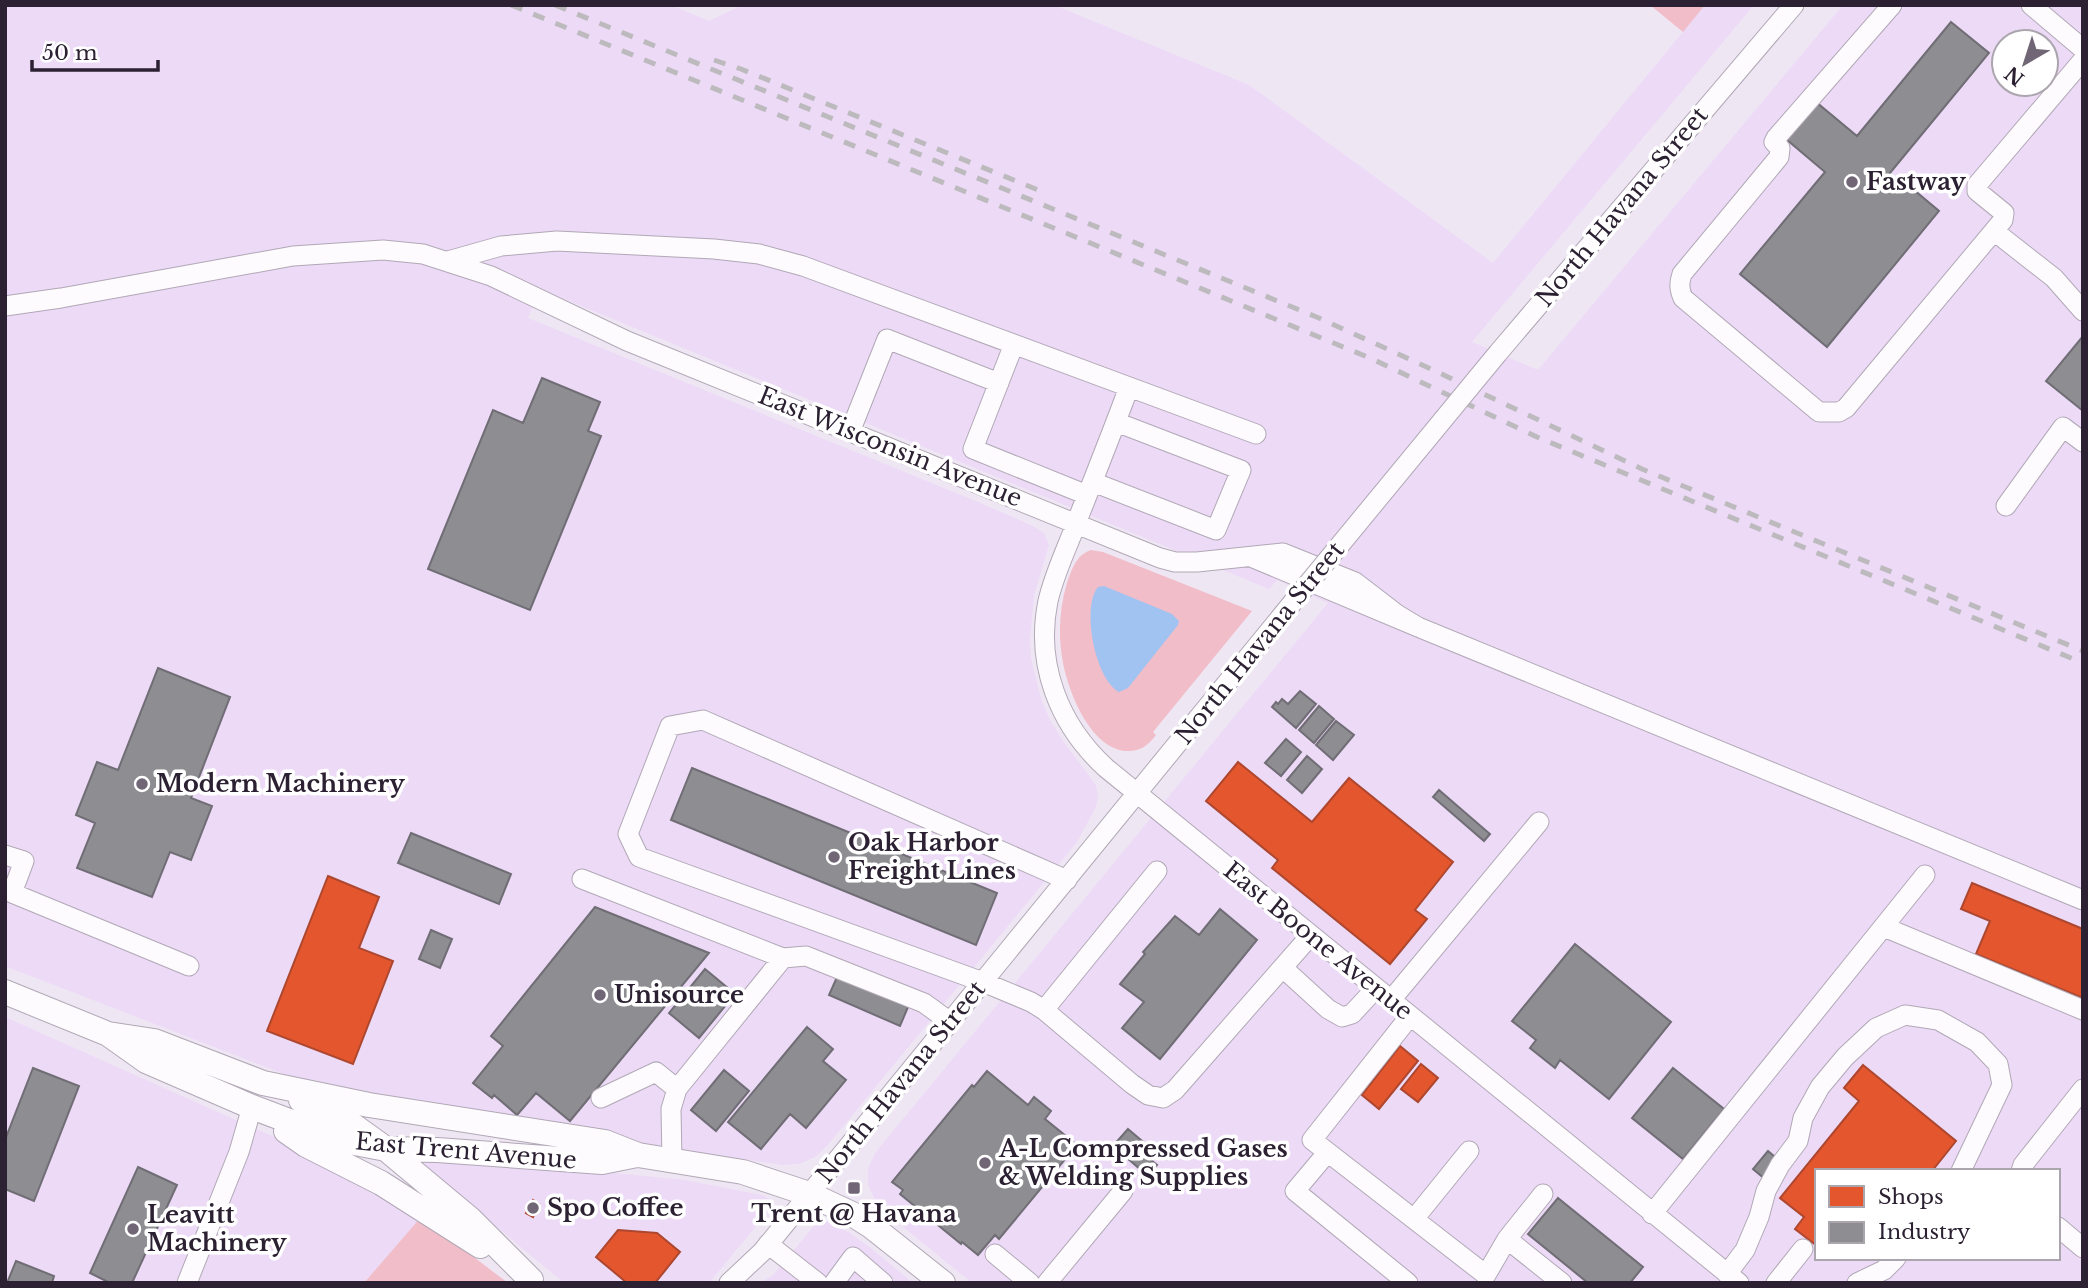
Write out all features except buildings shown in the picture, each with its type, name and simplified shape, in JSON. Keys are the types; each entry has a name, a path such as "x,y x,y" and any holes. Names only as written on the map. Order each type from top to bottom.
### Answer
{"main road":[{"name":"East Trent Avenue","path":"5,992 108,1034 146,1060 260,1111 339,1140 386,1149 438,1150 602,1162 638,1155"},
{"name":"East Trent Avenue","path":"108,1034 154,1041 263,1083 369,1105 605,1142 638,1155 743,1172 809,1194 852,1214 939,1281"},
{"path":"263,1083 354,1126 386,1149 470,1219 533,1281"},
{"path":"260,1111 306,1145 381,1183 533,1281"}],"street":[{"name":"North Havana Street","path":"729,1283 768,1244 1302,591 1545,298 1794,5"},
{"path":"1892,5 1776,138 1774,142 1780,149 1779,157 1682,274 1679,289 1683,298 1819,412 1839,412 1846,408 2003,220 2004,213 1977,191 1977,185 2081,47 2031,5"},
{"path":"1994,231 2054,278 2083,311"},
{"path":"448,261 501,246 557,241 715,249 759,254 803,266 1256,434"},
{"name":"East Wisconsin Avenue","path":"5,306 293,256 395,250 448,261 536,296 627,341 1160,558 1175,562 1197,562 1251,557 2083,900"},
{"path":"850,432 887,339 999,383"},
{"path":"1014,344 973,449 1216,530 1241,470 1115,422"},
{"name":"East Boone Avenue","path":"1129,387 1052,588 1045,616 1049,678 1056,700 1078,739 1098,761 1137,794 1733,1278"},
{"path":"2006,506 2063,427 2083,442"},
{"path":"1067,880 703,720 670,726 628,834 639,857 983,982 1031,1002 1132,1084 1149,1095 1163,1098 1175,1090 1311,935"},
{"path":"1283,968 1328,1009 1342,1017 1352,1014 1383,994 1539,822"},
{"path":"5,855 24,861 12,893 189,966"},
{"path":"1044,1010 1157,871"},
{"path":"1652,1214 1925,875"},
{"path":"582,879 783,958 806,956 924,1003 950,1022"},
{"path":"1884,927 2083,1010"},
{"path":"672,1160 671,1109 677,1089 783,958"},
{"path":"1733,1278 1759,1217 1766,1191 1780,1165 1798,1141 1803,1118 1820,1087 1845,1057 1876,1028 1905,1015 1938,1020 1977,1042 1998,1064 2002,1085 1962,1169"},
{"path":"1410,1016 1312,1140 1414,1219 1485,1279 1507,1239 1543,1194"},
{"path":"601,1098 656,1072 677,1089"},
{"path":"2022,1169 2083,1089"},
{"path":"187,1283 239,1152 260,1111"},
{"path":"1414,1219 1469,1151"},
{"path":"1327,1153 1295,1191 1408,1283"},
{"path":"1047,1283 1123,1191"},
{"path":"2060,1229 2083,1248"},
{"path":"1507,1239 1562,1283"},
{"path":"768,1244 818,1283"},
{"path":"1776,1283 1803,1249"},
{"path":"995,1254 1030,1283"},
{"path":"834,1283 853,1257 883,1283"},
{"path":"1857,1283 1884,1270 1894,1260"}],"shaded area":[{"path":"5,5 671,5 709,21 742,5 1054,5 1249,85 1493,263 1705,5 1754,5 1472,342 1538,370 1843,5 2083,5 2083,1283 972,1283 885,1212 875,1200 868,1185 868,1169 875,1153 1328,603 1277,580 1269,589 540,289 528,318 978,502 1044,533 1049,545 1034,596 1031,658 1041,699 1049,718 1096,785 1098,797 1096,807 1077,842 827,1146 815,1157 799,1164 782,1165 547,1128 302,1081 5,966"},
{"path":"1650,5 1705,5 1683,32"},
{"path":"1091,550 1103,552 1252,611 1153,732 1156,735 1153,739 1143,748 1135,750 1125,751 1101,740 1076,703 1063,663 1060,623 1064,593 1075,563"},
{"path":"5,1017 328,1161 421,1217 364,1283 5,1283"},
{"path":"419,1158 685,1180 762,1195 771,1200 772,1204 709,1283 564,1283 421,1164"},
{"path":"421,1217 508,1283 364,1283"},
{"path":"827,1222 850,1233 913,1283 760,1283 773,1275 814,1226"}],"water":[{"path":"1104,586 1172,614 1179,621 1128,688 1119,692 1103,673 1093,642 1093,597 1098,587"}],"railway":[{"path":"511,5 1370,358 1537,437 2083,663"},
{"path":"555,5 1319,318 1642,469 2083,651"},
{"path":"714,60 1048,194"}],"place":[{"name":"Fastway","path":"1852,182"},
{"name":"Modern Machinery","path":"142,784"},
{"name":"Oak Harbor Freight Lines","path":"834,857"},
{"name":"Unisource","path":"600,995"},
{"name":"A-L Compressed Gases & Welding Supplies","path":"985,1163"},
{"name":"Trent @ Havana","path":"854,1188"},
{"name":"Spo Coffee","path":"533,1208"},
{"name":"Leavitt Machinery","path":"133,1229"}]}
